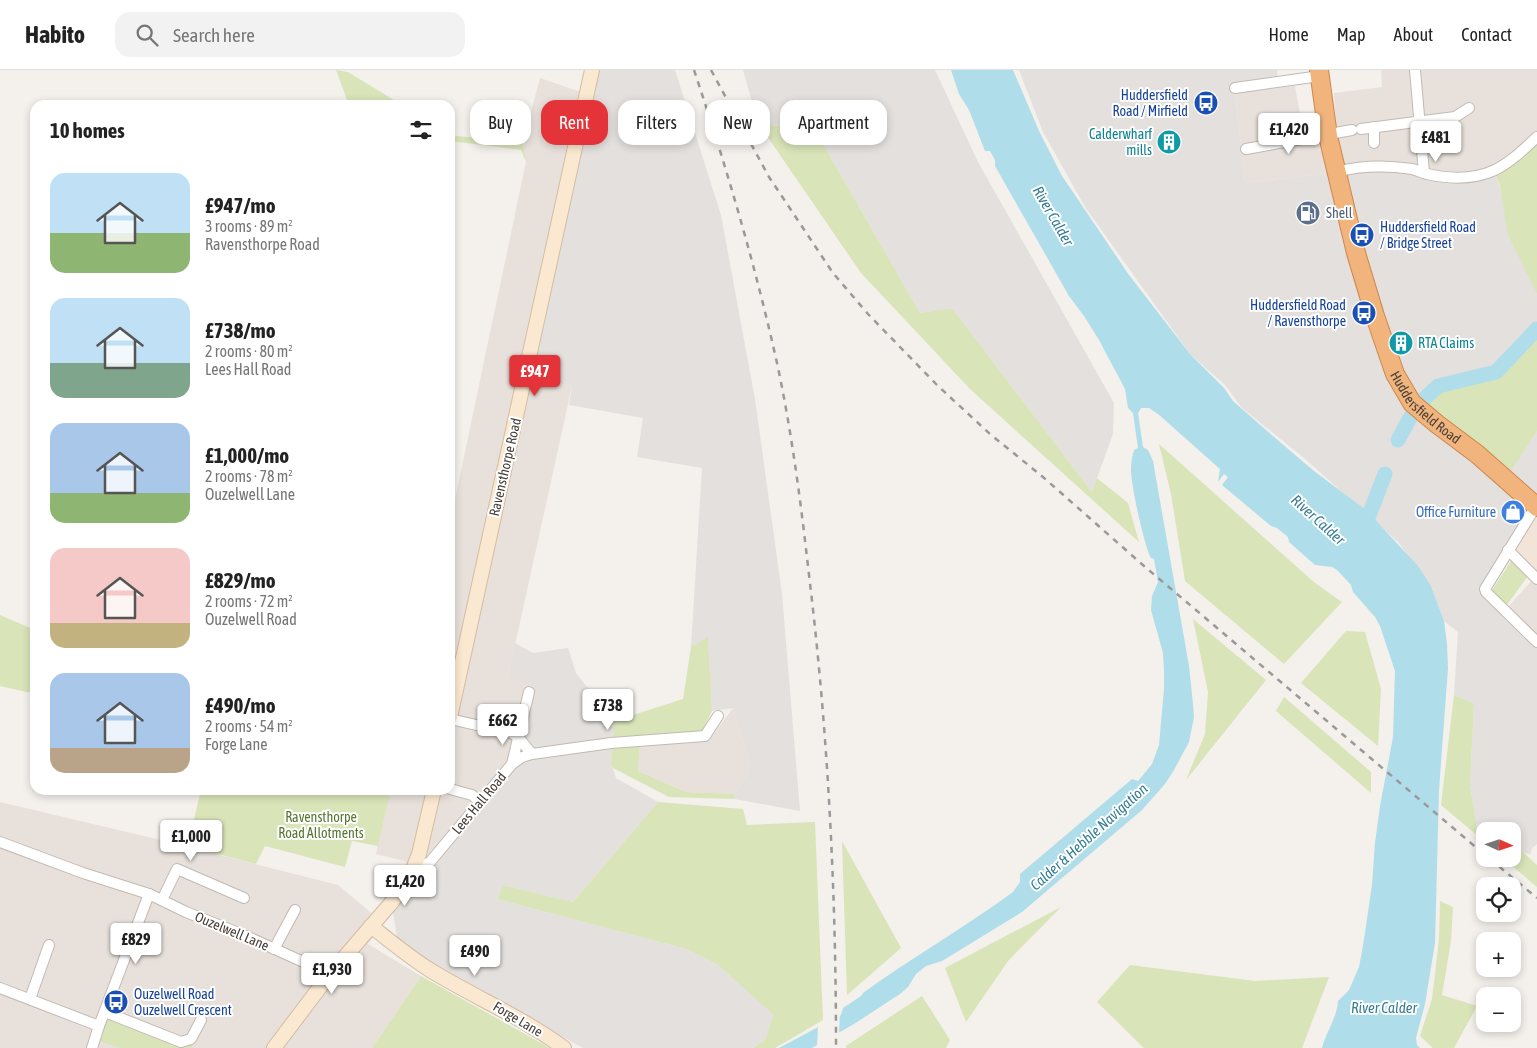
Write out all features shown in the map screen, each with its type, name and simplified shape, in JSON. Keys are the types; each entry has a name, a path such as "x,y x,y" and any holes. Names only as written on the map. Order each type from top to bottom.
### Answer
{"highway":[{"name":"Huddersfield Road","path":"1320,73 1328,136 1356,253 1395,374 1412,403 1477,454 1537,506"}],"street":[{"name":"Ravensthorpe Road","path":"455,695 592,70"},
{"path":"1415,70 1421,121 1424,173"},
{"path":"1235,88 1320,73"},
{"path":"1246,149 1328,136 1338,132 1357,129 1455,117 1469,108"},
{"path":"1374,127 1374,143"},
{"path":"1336,172 1368,166 1413,170 1459,178 1473,177 1494,171 1511,161 1537,137"},
{"path":"1537,506 1486,587 1486,592 1537,642"},
{"path":"1508,550 1537,579"},
{"name":"Lees Hall Road","path":"512,764 529,692"},
{"name":"Lees Hall Road","path":"413,868 430,862 512,764 522,757 611,743 706,736 718,716"},
{"path":"455,719 511,733 518,737 532,754"},
{"path":"455,790 472,795 480,802"},
{"path":"274,1048 330,974 392,902 413,868 419,854 433,795"},
{"name":"Ouzelwell Lane","path":"0,842 83,873 149,894 186,912 330,974"},
{"path":"162,900 177,869 244,898"},
{"path":"92,1048 149,894"},
{"path":"274,949 295,910"},
{"name":"Forge Lane","path":"370,926 430,969 488,1000 564,1048"},
{"path":"30,999 49,944"},
{"path":"0,988 99,1026"},
{"path":"105,1012 181,1042 191,1039 201,1020"}],"shaded area":[{"path":"592,70 675,70 685,100 618,100 618,145 695,145 695,133 721,215 755,399 782,594 800,811 734,799 734,794 751,768 733,708 712,711 708,638 691,647 702,468 637,457 643,418 569,405 572,386 525,377 576,145 608,145 608,100 585,100"},
{"path":"743,70 935,70 978,162 1114,403 1113,434 1092,492 952,308 920,313 823,145 887,145 887,100 780,100 780,126 770,125 770,100 751,100"},
{"path":"1019,70 1277,70 1279,88 1235,92 1245,183 1336,172 1368,166 1438,176 1494,171 1537,294 1537,321 1494,371 1437,383 1509,472 1537,431 1537,504 1486,587 1537,642 1537,844 1532,848 1531,854 1521,851 1521,822 1476,822 1470,785 1474,703 1454,695 1458,632 1444,621 1431,586 1398,542 1304,458 1242,408 1225,385 1190,354 1085,207 1043,132"},
{"path":"1381,70 1537,70 1537,137 1511,161 1473,177 1336,172 1245,183 1235,92 1295,86 1303,131 1336,125 1334,93 1382,87"},
{"path":"540,78 584,93 583,100 541,100 541,145 573,145 525,377 572,386 508,677 531,684 512,764 414,879 393,912 368,944 421,976 372,1048 0,1048 0,802 338,885 375,916 408,862 376,854 390,795 455,795 455,499 526,162 523,145 531,145 531,112"},
{"path":"1537,507 1537,579 1508,550"},
{"path":"1535,577 1537,579 1537,642 1505,610"},
{"path":"515,643 533,653 568,648 576,673 614,721 611,763 616,778 658,802 573,902 503,885 497,899 686,949 718,965 775,1015 765,1040 753,1048 583,1048 437,968 397,938 393,912 414,879 512,764 531,684 508,678"},
{"path":"733,708 751,768 734,794 686,792 638,771 640,745 709,740"}],"green space":[{"path":"336,70 348,72 394,100 347,100"},
{"path":"770,125 780,126 780,145 823,145 920,313 952,308 1092,492 1097,478 1128,503 1139,542 970,389 861,273 770,140"},
{"path":"456,136 470,137 470,144 455,142"},
{"path":"1537,137 1537,294 1508,235 1500,186 1494,171"},
{"path":"482,145 523,145 526,162 521,150"},
{"path":"1537,321 1537,431 1510,472 1517,477 1512,484 1412,403 1437,383 1494,371"},
{"path":"1159,444 1315,583 1342,602 1284,664 1185,581 1171,494"},
{"path":"1511,561 1528,576 1507,605 1491,592"},
{"path":"0,615 30,628 30,693 0,686"},
{"path":"1193,619 1266,680 1186,780 1205,734 1208,692"},
{"path":"1346,631 1365,632 1381,689 1378,746 1301,683"},
{"path":"708,637 712,711 702,731 613,738 614,721 683,699 691,647"},
{"path":"1454,695 1474,703 1470,785 1476,822 1476,834 1441,805"},
{"path":"1284,697 1371,772 1371,793 1276,711"},
{"path":"640,745 638,771 686,792 734,794 734,799 669,797 613,768 611,764 612,747"},
{"name":"Ravensthorpe Road Allotments","path":"200,795 390,795 378,846 352,841 345,867 265,846 256,864 210,852 214,834 191,832"},
{"path":"658,802 743,809 747,825 815,822 823,1020 775,1048 753,1048 765,1040 774,1015 718,965 686,949 497,899 503,885 573,902"},
{"path":"842,841 901,948 847,995"},
{"path":"1521,851 1537,865 1537,887 1515,868 1521,868"},
{"path":"1440,901 1453,907 1451,941 1442,995 1476,1006 1454,1048 1433,1048 1420,1036 1432,999 1439,940"},
{"path":"1061,907 1008,961 966,1022 945,968"},
{"path":"1130,965 1255,981 1329,977 1302,1048 1144,1048 1097,1002"},
{"path":"421,976 550,1048 372,1048"},
{"path":"922,996 950,1040 946,1048 846,1048 846,1046"},
{"path":"106,1014 192,1040 192,1048 121,1048 97,1040"}],"water":[{"name":"River Calder","path":"951,70 1013,70 1039,131 1062,176 1129,275 1190,354 1224,388 1233,401 1314,471 1366,510 1418,566 1431,586 1444,621 1448,668 1439,790 1435,943 1425,1004 1416,1038 1417,1045 1420,1048 1322,1048 1336,1013 1338,1001 1349,990 1359,967 1372,885 1380,806 1393,737 1395,671 1380,626 1375,617 1353,592 1351,585 1337,570 1332,567 1315,565 1289,542 1288,537 1277,528 1271,526 1222,485 1228,477 1224,474 1218,482 1220,469 1158,414 1149,408 1141,408 1138,413 1143,447 1148,450 1153,461 1189,666 1193,704 1194,717 1189,742 1174,770 1165,784 1142,810 1022,912 942,961 926,966 916,974 908,987 900,994 854,1024 812,1048 779,1048 841,1015 843,1008 863,993 1013,892 1020,882 1020,874 1132,779 1138,781 1152,764 1159,745 1164,689 1163,653 1151,610 1152,596 1158,582 1154,559 1151,558 1148,551 1133,488 1131,462 1134,450 1138,448 1133,413 1128,408 1125,389 1099,340 1069,296 995,166 995,160 990,151 985,151 969,110 959,94"}],"pier":[{"path":"840,1010 839,1035 817,1048 818,1024 839,1013"}],"waterway":[{"path":"1424,399 1438,386 1496,372 1537,329"},
{"path":"1398,440 1410,418"},
{"path":"1363,531 1385,474"}],"railway":[{"path":"694,70 750,252 777,363 796,469 816,634 826,752 832,870 836,1048"},
{"path":"711,70 769,177 833,273 868,314 937,385 990,434 1043,477 1144,566 1476,847"},
{"path":"1501,868 1537,898"}],"place":[{"name":"Huddersfield Road / Mirfield","path":"1206,103"},
{"name":"Calderwharf mills","path":"1169,142"},
{"name":"Shell","path":"1308,213"},
{"name":"Huddersfield Road / Bridge Street","path":"1362,235"},
{"name":"Huddersfield Road / Ravensthorpe","path":"1364,313"},
{"name":"RTA Claims","path":"1401,343"},
{"name":"Office Furniture","path":"1513,512"},
{"name":"Ouzelwell Road Ouzelwell Crescent","path":"116,1002"}],"water label":[{"name":"Calder & Hebble Navigation","path":"1089,837"}]}
